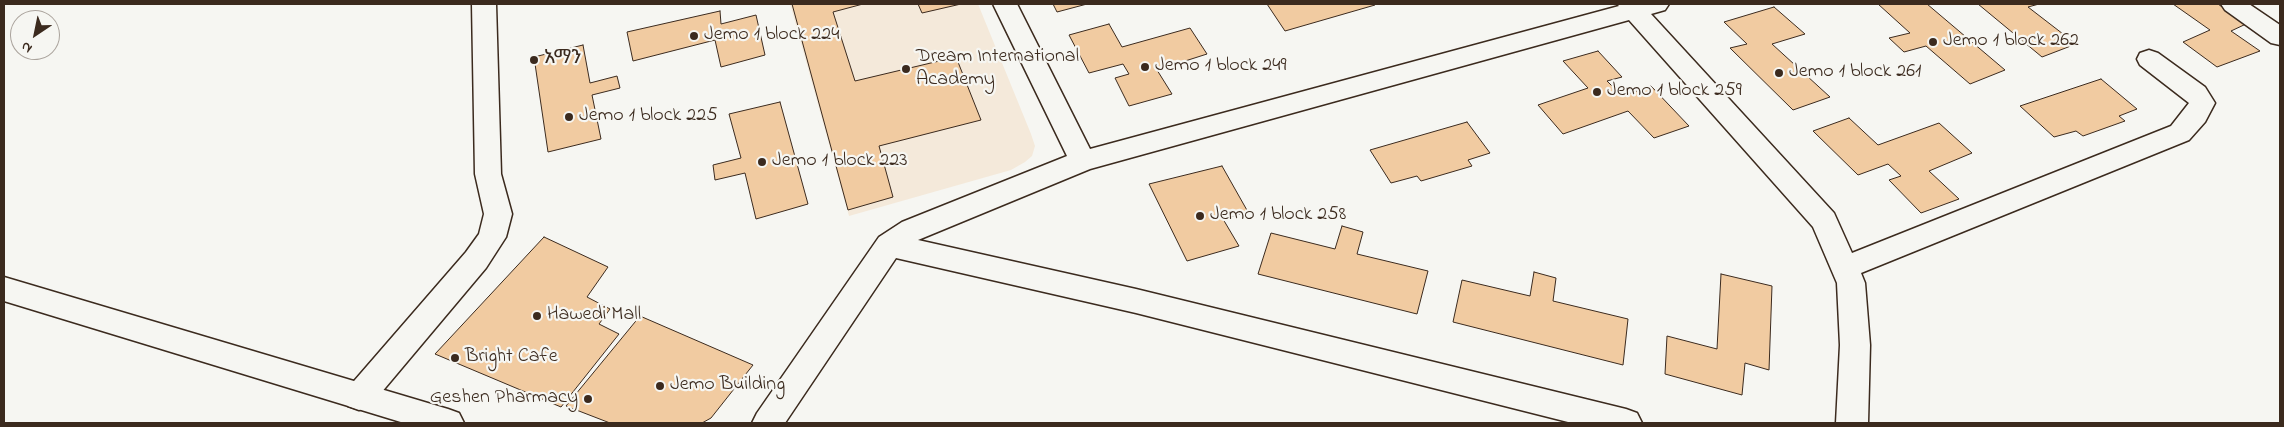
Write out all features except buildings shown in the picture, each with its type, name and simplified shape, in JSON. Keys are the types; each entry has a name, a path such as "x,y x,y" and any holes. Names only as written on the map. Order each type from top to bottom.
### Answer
{"street":[{"path":"359,397 476,260 492,237 498,214 488,174 484,97 484,4"},
{"path":"1005,4 1083,161"},
{"path":"2233,4 2280,37"},
{"path":"768,423 889,245 912,230 939,217 1083,161 1641,6 1824,221 1851,283 1855,345 1852,423"},
{"path":"1844,268 2180,132 2196,115 2202,103 2196,93 2149,59"},
{"path":"889,245 1136,301 1626,423"},
{"path":"4,289 448,423"}],"shaded area":[{"name":"Dream International Academy","path":"790,4 978,4 1031,134 1035,146 1032,156 1011,170 849,216"}],"place":[{"name":"Jemo 1 block 224","path":"694,36"},
{"name":"Jemo 1 block 262","path":"1933,42"},
{"name":"አማን","path":"534,60"},
{"name":"Jemo 1 block 249","path":"1145,67"},
{"name":"Dream International Academy","path":"906,69"},
{"name":"Jemo 1 block 261","path":"1779,73"},
{"name":"Jemo 1 block 259","path":"1597,92"},
{"name":"Jemo 1 block 225","path":"569,117"},
{"name":"Jemo 1 block 223","path":"762,162"},
{"name":"Jemo 1 block 258","path":"1200,216"},
{"name":"Hawedi Mall","path":"537,316"},
{"name":"Bright Cafe","path":"455,358"},
{"name":"Jemo Building","path":"660,386"},
{"name":"Geshen Pharmacy","path":"588,399"}]}
